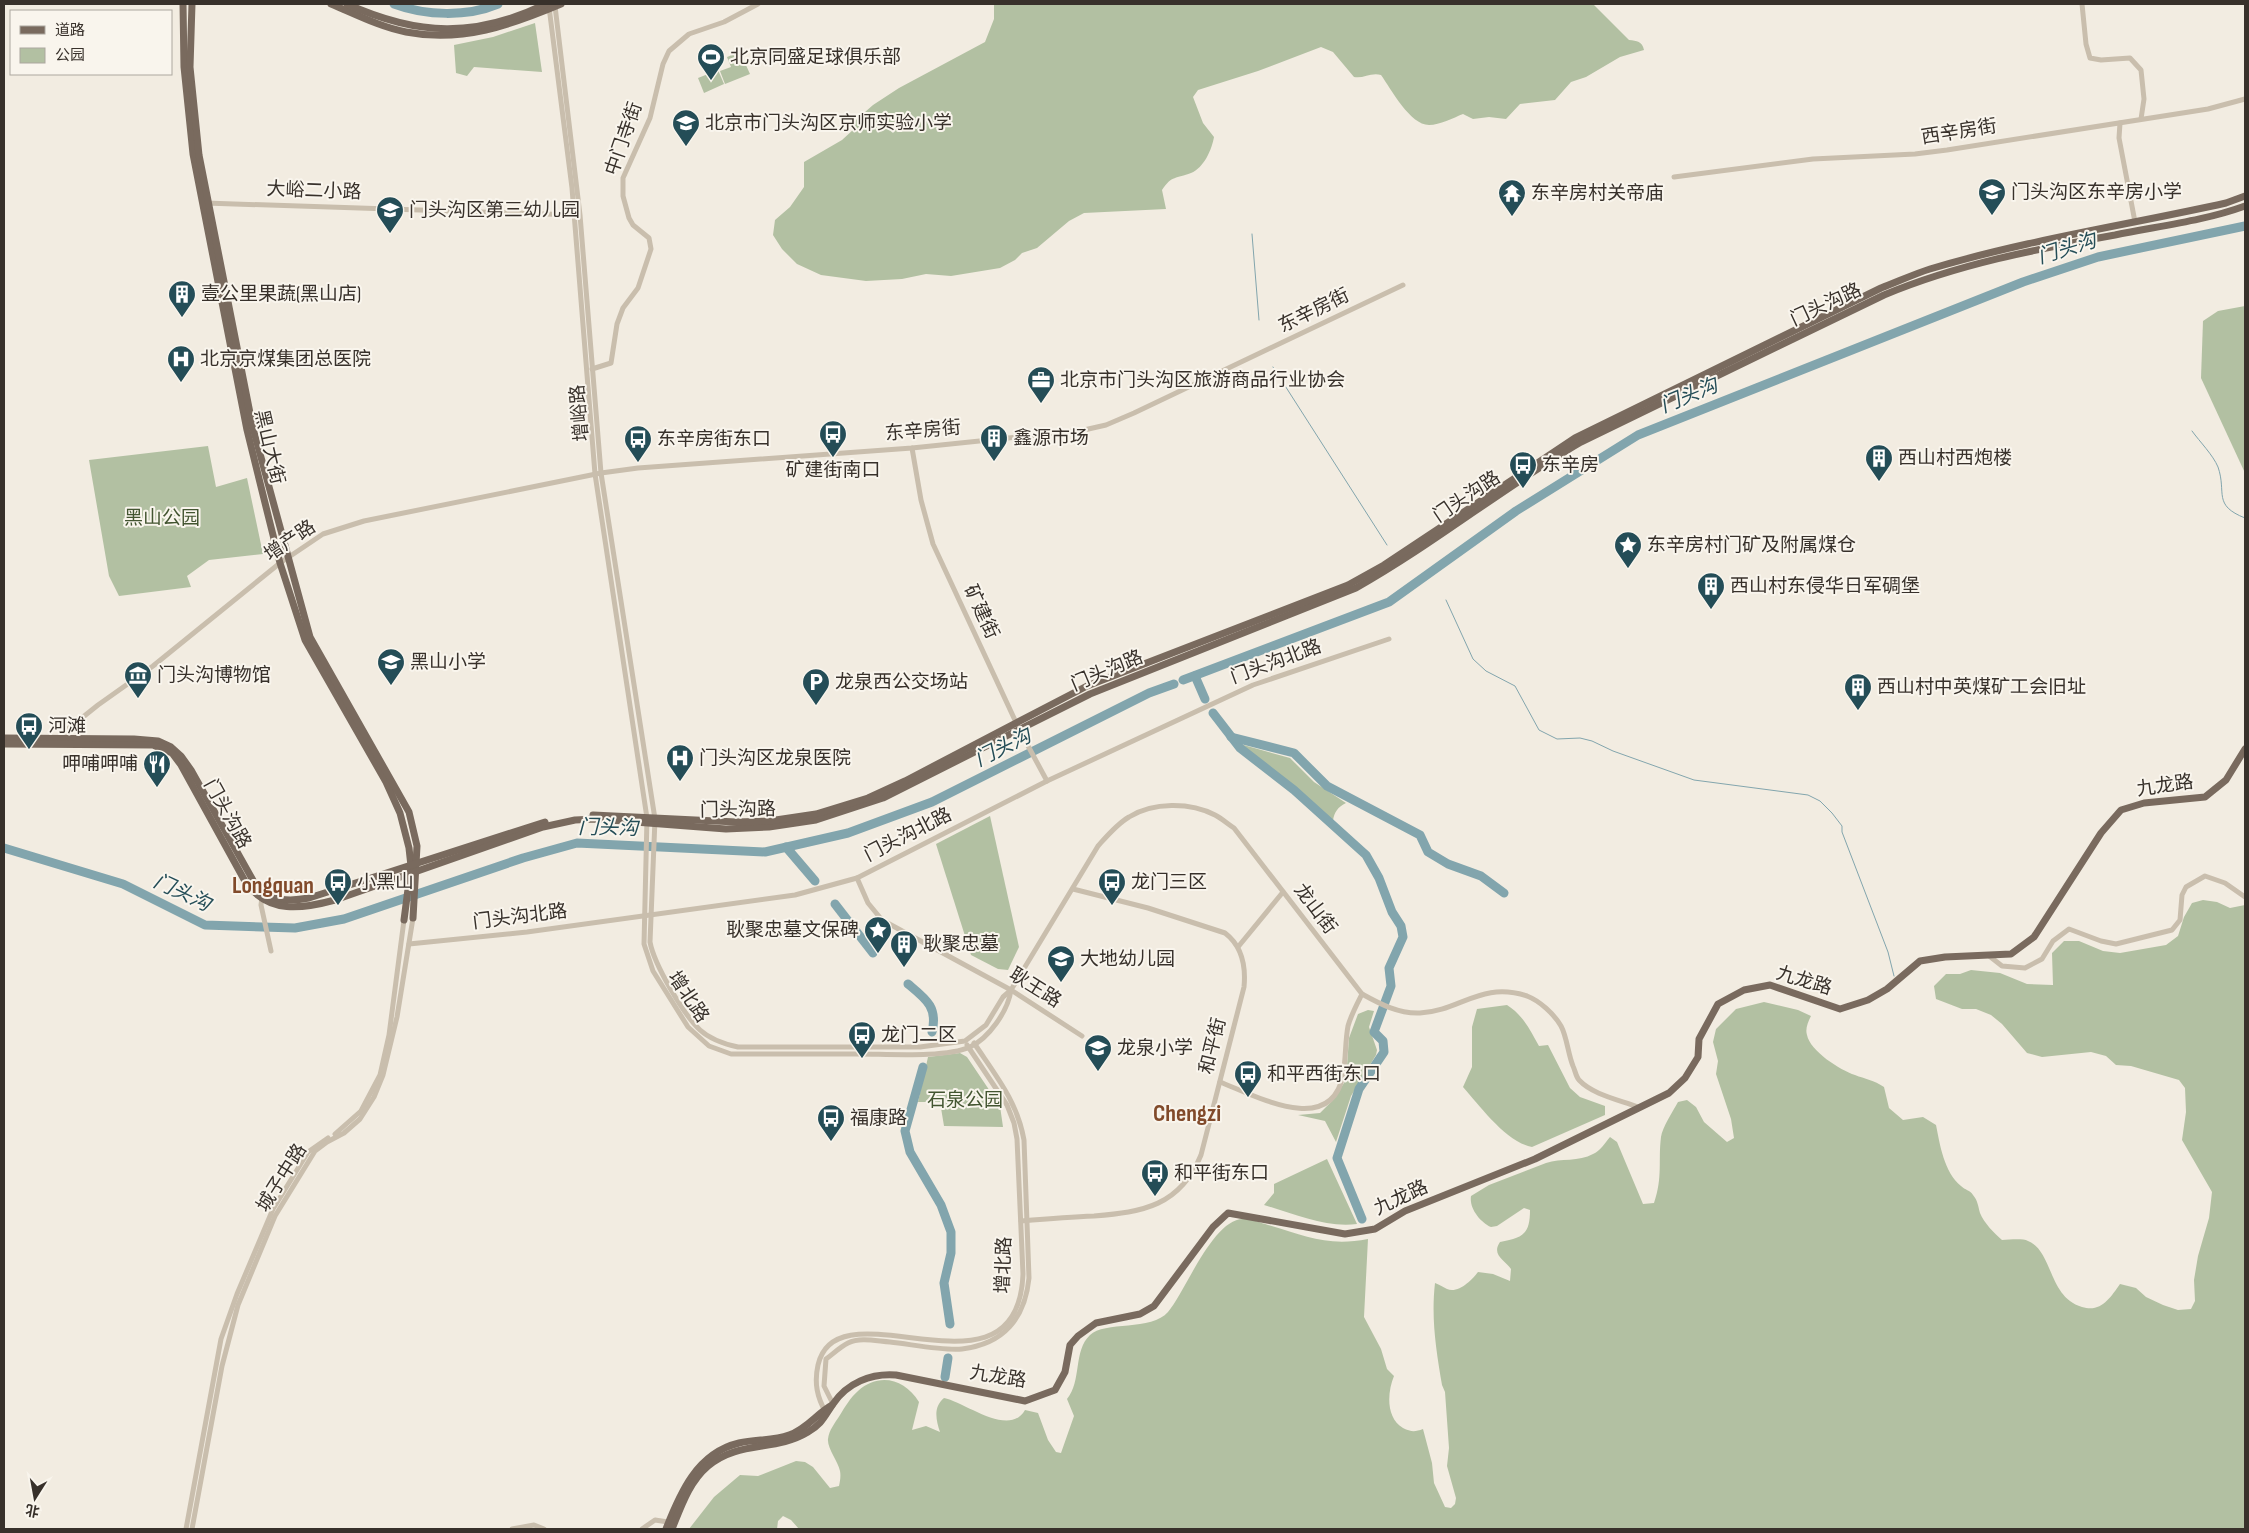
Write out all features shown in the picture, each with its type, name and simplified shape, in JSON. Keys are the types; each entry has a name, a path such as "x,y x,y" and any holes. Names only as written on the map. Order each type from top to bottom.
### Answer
{"main road":[{"name":"黑山大街","path":"183,4 184,67 193,154 206,203 253,428 310,637 409,812 418,846 414,868"},
{"name":"黑山大街","path":"192,4 190,66 206,203 247,430 280,563 305,640 386,782 400,813 414,868"},
{"path":"331,4 382,25 406,32 439,36 478,33 509,25 552,5"},
{"path":"347,4 388,21 406,25 453,29 484,25 552,5"},
{"name":"门头沟路","path":"651,821 769,821 816,814 868,798 905,781 1088,686 1348,584 1384,566 1575,438 1880,288 1929,269 2057,237 2226,203 2245,196"},
{"name":"门头沟路","path":"4,744 134,739 158,741 171,747 181,756 191,770 262,897 309,898 414,868 560,818 601,814 651,821 735,828 783,826 816,820 883,798 1021,733 1090,694 1356,588 1390,569 1552,459 1581,442 1896,290 1925,279 1988,261 2069,243 2213,216 2245,206"},
{"name":"门头沟路","path":"4,738 59,741"},
{"name":"九龙路","path":"672,1529 694,1482 717,1459 730,1452 745,1448 779,1444 797,1438 820,1423 826,1412 845,1391 862,1379 886,1374 1025,1401 1055,1390 1065,1372 1070,1345 1078,1336 1096,1323 1140,1314 1154,1306 1213,1227 1228,1213 1345,1234 1375,1229 1405,1211 1535,1159 1601,1128 1638,1107 1670,1093 1685,1078 1698,1057 1699,1039 1718,1004 1744,990 1770,985 1840,1009 1868,1000 1887,989 1920,961 1945,957 2011,954 2034,936 2100,833 2121,810 2144,803 2205,797 2226,780 2245,748"},
{"path":"404,920 408,885 414,868"},
{"name":"城子中路","path":"413,918 417,882 414,868"},
{"name":"九龙路","path":"667,1526 692,1474 714,1454 740,1442 789,1435 826,1412"}],"street":[{"name":"中门寺街","path":"592,369 610,363 617,324 623,308 638,288 652,249 649,238 633,226 629,218 623,196 623,178 650,118 669,51 689,34 724,22 758,4"},
{"path":"2082,4 2086,44 2090,58 2101,60 2130,58 2141,70 2144,99 2141,119"},
{"name":"增峪路","path":"552,5 575,214 595,474 651,821"},
{"name":"增峪路","path":"552,5 580,215 601,473 651,821"},
{"name":"西辛房街","path":"1674,177 1835,157 1915,154 2208,109 2245,99"},
{"path":"2120,123 2119,138 2135,222"},
{"name":"大峪二小路","path":"206,203 575,214"},
{"name":"东辛房街","path":"595,474 671,465 912,448 1044,435 1106,425 1403,284"},
{"name":"矿建街","path":"912,448 921,500 933,544 1021,733 1047,781"},
{"name":"增产路","path":"59,741 98,704 153,666 280,563 322,534 364,521 595,474"},
{"name":"门头沟北路","path":"409,944 527,932 795,895 857,878 1047,781 1253,684 1389,639"},
{"name":"龙山街","path":"971,1038 986,1025 1003,997 1011,990 1098,846 1110,832 1129,816 1165,805 1190,807 1214,815 1234,828 1362,994 1390,1008 1419,1013 1440,1010 1471,996 1492,992 1510,992 1529,997 1546,1008 1562,1027 1568,1055 1579,1080 1593,1090 1638,1107"},
{"name":"增北路","path":"651,821 647,834 643,916 644,944 653,971 688,1027 709,1046 731,1054 914,1055 969,1047 975,1044"},
{"name":"增北路","path":"651,821 654,834 650,942 652,955 658,968 693,1023 700,1030 718,1042 738,1047 920,1047 965,1042 971,1038 1013,1102 1021,1121 1024,1140 1030,1278 1027,1298 1019,1316 996,1339 981,1346 961,1349 864,1340 848,1343 826,1359 823,1376 824,1386 833,1404"},
{"path":"1987,955 2002,966 2025,968 2042,959 2053,941 2069,929 2101,941 2116,944 2172,930 2180,920 2182,895 2186,886 2205,876 2225,884 2245,897"},
{"name":"耿王路","path":"857,878 868,903 882,920 1011,990 1082,1036"},
{"path":"1072,889 1148,908 1219,930 1230,937 1238,947 1283,892"},
{"path":"262,897 271,951"},
{"name":"城子中路","path":"192,1529 222,1366 241,1298 275,1216 315,1151 344,1133 360,1119 374,1097 384,1075 413,918"},
{"name":"城子中路","path":"186,1529 221,1339 237,1294 273,1209 308,1152 322,1141 339,1132 361,1112 380,1075 388,1035 404,920"},
{"name":"和平街","path":"1020,1221 1131,1212 1152,1207 1182,1187 1196,1167 1244,987 1245,973 1238,947"},
{"name":"龙山街","path":"975,1044 999,1019 1010,1000 1011,990"},
{"path":"1220,1082 1285,1107 1308,1109 1322,1105 1336,1092 1342,1078 1348,1027 1362,994"},
{"name":"增北路","path":"826,1412 818,1399 816,1382 820,1360 829,1345 845,1337 867,1333 954,1342 979,1340 997,1331 1007,1322 1017,1306 1022,1289 1017,1139 1014,1123 1007,1105 965,1042"},
{"path":"642,1529 655,1520 667,1526"},
{"path":"512,1529 534,1525 544,1529"}],"green space":[{"path":"994,4 1593,4 1629,40 1640,43 1644,50 1620,57 1586,77 1571,82 1555,100 1520,104 1506,119 1489,117 1473,119 1463,114 1442,123 1429,125 1415,119 1408,113 1381,75 1374,74 1354,77 1333,52 1321,47 1258,71 1198,90 1193,97 1203,123 1214,137 1213,142 1207,158 1196,171 1175,178 1162,190 1166,209 1084,213 1069,221 1037,248 1022,253 1015,260 1000,268 951,276 926,274 902,279 866,281 821,275 797,264 782,249 773,235 775,220 790,207 804,187 804,162 842,140 854,129 856,120 873,105 899,88 985,42 994,19"},
{"path":"535,23 542,72 474,67 467,76 456,73 454,45 493,37"},
{"path":"740,52 750,74 725,84 720,71 731,67 727,57"},
{"name":"北京同盛足球俱乐部","path":"718,70 724,84 704,93 698,78"},
{"path":"2245,306 2245,473 2201,378 2203,321 2218,311"},
{"name":"黑山公园","path":"208,446 216,487 247,478 263,554 209,560 187,576 191,587 119,596 109,576 89,460"},
{"path":"1240,744 1290,758 1314,782 1346,803 1337,810 1333,821 1291,783"},
{"path":"990,816 1019,947 1008,970 998,969 971,955 936,844"},
{"path":"2203,900 2217,902 2230,908 2245,905 2245,1529 799,1529 791,1520 783,1516 778,1521 777,1529 689,1529 714,1497 740,1475 758,1476 796,1461 805,1462 813,1467 830,1488 839,1486 840,1471 828,1443 830,1433 846,1406 858,1391 874,1381 883,1380 899,1383 913,1394 919,1402 912,1430 926,1426 940,1432 937,1410 938,1405 944,1398 998,1420 1018,1418 1025,1410 1038,1413 1048,1440 1056,1452 1061,1453 1074,1416 1067,1399 1075,1384 1081,1349 1090,1335 1106,1328 1151,1322 1161,1318 1175,1302 1211,1243 1232,1222 1243,1219 1329,1241 1341,1242 1368,1239 1364,1317 1381,1349 1387,1369 1394,1376 1389,1397 1391,1412 1397,1424 1403,1428 1413,1431 1423,1429 1432,1463 1434,1483 1445,1507 1451,1508 1455,1504 1456,1498 1447,1466 1449,1448 1445,1392 1442,1385 1436,1347 1434,1321 1435,1283 1447,1289 1456,1290 1478,1272 1493,1274 1510,1281 1511,1269 1500,1257 1497,1250 1500,1242 1514,1239 1524,1234 1529,1225 1530,1218 1530,1210 1524,1208 1497,1226 1491,1227 1476,1214 1471,1196 1489,1185 1546,1163 1576,1159 1596,1153 1610,1137 1617,1142 1643,1204 1654,1203 1659,1177 1662,1133 1678,1102 1687,1100 1696,1107 1704,1122 1727,1142 1734,1138 1731,1119 1716,1074 1718,1061 1713,1042 1716,1029 1736,1009 1764,1002 1798,1010 1811,1016 1806,1033 1809,1041 1826,1059 1842,1069 1884,1087 1889,1108 1903,1120 1923,1117 1936,1125 1939,1141 1950,1173 1961,1186 1975,1197 1980,1213 1987,1224 2002,1240 2025,1240 2036,1246 2063,1294 2071,1302 2082,1307 2095,1308 2109,1299 2120,1284 2136,1288 2146,1297 2163,1305 2178,1310 2191,1309 2195,1301 2194,1280 2198,1256 2209,1218 2212,1192 2182,1140 2186,1112 2185,1088 2179,1080 2131,1066 2116,1065 2106,1056 2091,1052 2042,1057 2027,1053 2002,1024 1991,1015 1976,1009 1962,1009 1936,999 1934,986 1946,974 1960,974 1971,970 2000,973 2027,984 2053,985 2052,953 2064,941 2079,941 2103,951 2120,953 2166,945 2178,936 2184,917 2192,903"},
{"path":"1507,1005 1522,1018 1539,1046 1548,1045 1570,1088 1580,1097 1605,1106 1605,1115 1532,1147 1522,1144 1503,1131 1485,1113 1463,1087 1472,1067 1472,1027 1477,1009"},
{"path":"1368,1010 1374,1011 1369,1027 1377,1050 1376,1055 1351,1096 1336,1142 1325,1121 1298,1115 1320,1113 1332,1101 1346,1080 1349,1038 1358,1014"},
{"name":"石泉公园","path":"960,1053 967,1057 1000,1106 1003,1127 944,1126 940,1102 918,1102 928,1057"},
{"path":"1327,1159 1357,1224 1345,1225 1322,1222 1264,1205 1274,1193 1274,1184"}],"waterway":[{"path":"394,4 433,13 460,13 498,4"},
{"name":"门头沟","path":"1183,680 1389,602 1516,511 1638,435 2023,282 2098,257 2245,226"},
{"path":"1252,234 1259,320"},
{"path":"1273,367 1387,545"},
{"path":"2192,431 2216,462 2224,503 2228,508 2245,518"},
{"path":"1446,600 1473,659 1486,671 1515,686 1539,730 1557,739 1580,738 1592,741 1613,751 1694,780 1808,795 1820,801 1842,826 1842,832 1888,952 1894,976"},
{"path":"1195,676 1205,699"},
{"name":"门头沟","path":"4,848 123,884 205,925 295,928 344,919 523,858 577,843 765,852 848,833 932,802 1149,693 1174,684"},
{"path":"1213,713 1240,748 1294,790 1366,855 1379,878 1392,912 1401,926 1403,937 1389,968 1391,986 1374,1032 1383,1041 1384,1052 1359,1089 1337,1158 1362,1219"},
{"path":"1231,737 1294,753 1327,786 1420,835 1428,852 1448,864 1481,876 1504,893"},
{"path":"786,847 815,881"},
{"path":"835,904 873,953"},
{"path":"908,984 929,1004 933,1016 932,1032"},
{"path":"923,1067 905,1131 910,1152 941,1205 951,1232 951,1253 944,1283 950,1324"},
{"path":"945,1377 948,1358"}],"place":[{"name":"北京同盛足球俱乐部","path":"711,81"},
{"name":"北京市门头沟区京师实验小学","path":"686,147"},
{"name":"门头沟区东辛房小学","path":"1992,216"},
{"name":"东辛房村关帝庙","path":"1512,217"},
{"name":"门头沟区第三幼儿园","path":"390,234"},
{"name":"壹公里果蔬(黑山店)","path":"182,318"},
{"name":"北京京煤集团总医院","path":"181,383"},
{"name":"北京市门头沟区旅游商品行业协会","path":"1041,404"},
{"name":"矿建街南口","path":"833,458"},
{"name":"鑫源市场","path":"994,462"},
{"name":"东辛房街东口","path":"638,463"},
{"name":"西山村西炮楼","path":"1879,482"},
{"name":"东辛房","path":"1523,489"},
{"name":"东辛房村门矿及附属煤仓","path":"1628,569"},
{"name":"西山村东侵华日军碉堡","path":"1711,610"},
{"name":"黑山小学","path":"391,686"},
{"name":"门头沟博物馆","path":"138,699"},
{"name":"龙泉西公交场站","path":"816,706"},
{"name":"西山村中英煤矿工会旧址","path":"1858,711"},
{"name":"河滩","path":"29,750"},
{"name":"门头沟区龙泉医院","path":"680,782"},
{"name":"呷哺呷哺","path":"157,788"},
{"name":"小黑山","path":"338,906"},
{"name":"龙门三区","path":"1112,906"},
{"name":"耿聚忠墓文保碑","path":"878,954"},
{"name":"耿聚忠墓","path":"904,968"},
{"name":"大地幼儿园","path":"1061,983"},
{"name":"龙门二区","path":"862,1059"},
{"name":"龙泉小学","path":"1098,1072"},
{"name":"和平西街东口","path":"1248,1098"},
{"name":"福康路","path":"831,1142"},
{"name":"和平街东口","path":"1155,1197"}],"district":[{"name":"Longquan","path":"273,885"},
{"name":"Chengzi","path":"1187,1113"}]}
